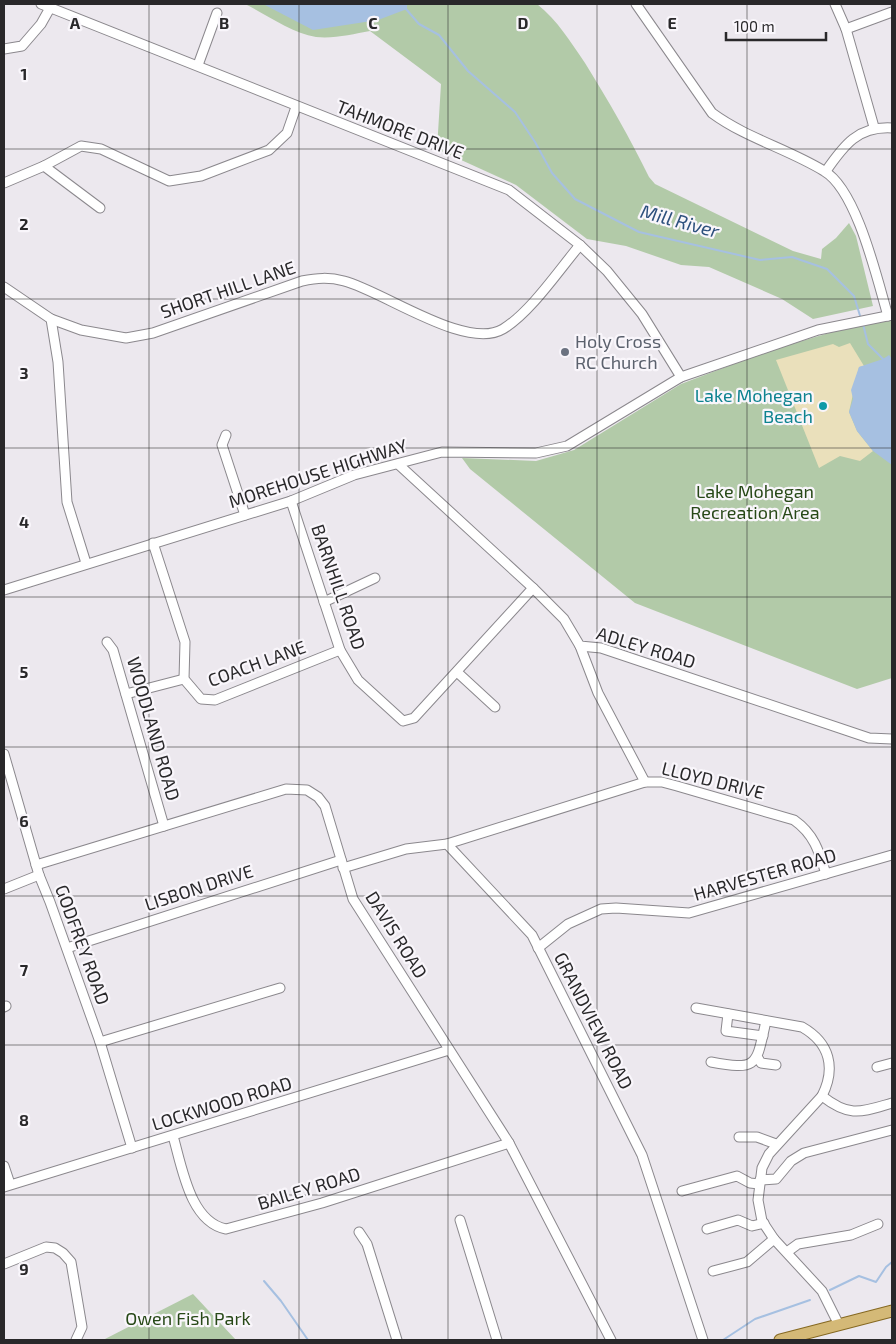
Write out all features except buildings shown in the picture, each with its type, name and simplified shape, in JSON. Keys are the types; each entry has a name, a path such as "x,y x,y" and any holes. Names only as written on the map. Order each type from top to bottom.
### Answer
{"main road":[{"path":"780,1340 892,1311"}],"street":[{"name":"TAHMORE DRIVE","path":"41,4 198,65 296,107 509,190 580,245 607,271 642,314 681,378"},
{"path":"636,4 712,113 727,124 826,171 842,190 856,217 890,315"},
{"path":"834,4 846,29 874,127"},
{"path":"4,49 22,46 41,24 50,8"},
{"path":"846,29 892,12"},
{"path":"198,65 217,13"},
{"path":"4,183 44,166 81,146 100,149 169,181 191,178 269,150 287,133 296,107"},
{"path":"826,171 844,146 874,127 892,128"},
{"path":"44,166 100,208"},
{"name":"SHORT HILL LANE","path":"4,287 51,319 101,335 126,338 153,333 302,280 321,277 355,285 455,330 483,334 501,330 516,320 580,245"},
{"name":"MOREHOUSE HIGHWAY","path":"4,590 86,563 291,501 354,475 442,452 536,452 568,446 681,378 818,330 890,315"},
{"path":"51,319 58,362 67,502 86,563"},
{"path":"226,435 222,445 245,515"},
{"name":"ADLEY ROAD","path":"398,464 533,588 564,619 580,646 609,650 869,738 892,740"},
{"name":"BARNHILL ROAD","path":"291,501 340,650 358,680 403,721 414,718 457,672"},
{"name":"COACH LANE","path":"153,543 185,642 184,679 201,699 215,700 340,650"},
{"path":"324,602 375,578"},
{"path":"495,707 457,672 533,588"},
{"name":"WOODLAND ROAD","path":"107,642 113,650 164,826"},
{"path":"580,646 598,692 645,782"},
{"path":"126,694 184,679"},
{"name":"GODFREY ROAD","path":"4,754 39,875 100,1042 132,1148"},
{"name":"LLOYD DRIVE","path":"447,844 645,782 670,784 794,820 806,828 816,842 826,874"},
{"name":"DAVIS ROAD","path":"36,865 286,789 301,788 312,793 325,806 353,898 360,911 509,1143 611,1340"},
{"path":"342,864 406,848 447,844"},
{"name":"GRANDVIEW ROAD","path":"447,844 524,925 538,948 642,1155 703,1340"},
{"name":"HARVESTER ROAD","path":"538,948 568,924 584,915 601,909 616,908 690,913 892,855"},
{"name":"LISBON DRIVE","path":"67,948 342,864"},
{"path":"4,889 39,875"},
{"path":"100,1042 280,988"},
{"path":"696,1008 802,1027 824,1045 830,1066 828,1081 822,1096 776,1144 762,1168 758,1200 764,1223 774,1239 822,1291 839,1325"},
{"path":"728,1014 726,1031 763,1036"},
{"path":"711,1062 740,1068 758,1058 766,1021"},
{"name":"LOCKWOOD ROAD","path":"7,1185 449,1050"},
{"path":"758,1058 761,1063 776,1065"},
{"path":"877,1067 892,1063"},
{"path":"822,1096 836,1107 852,1112 892,1103"},
{"path":"682,1191 737,1176 750,1183 776,1179 791,1161 804,1153 892,1130"},
{"name":"BAILEY ROAD","path":"172,1136 193,1200 200,1213 209,1222 226,1228 322,1203 509,1143"},
{"path":"739,1138 757,1138 776,1144"},
{"path":"4,1166 7,1185"},
{"path":"460,1220 498,1340"},
{"path":"707,1229 738,1220 752,1226 764,1223"},
{"path":"787,1252 798,1244 851,1235 878,1224"},
{"path":"359,1232 367,1244 397,1340"},
{"path":"713,1271 747,1262 774,1239"},
{"path":"4,1264 46,1247 55,1248 63,1253 71,1262 82,1327 76,1340"}],"green space":[{"path":"245,4 537,4 557,24 585,63 649,177 655,184 793,251 821,259 822,249 836,238 849,223 856,236 873,306 813,319 782,299 709,267 681,265 626,246 587,239 516,185 437,149 441,84 370,31 337,37 316,37 289,28"},
{"name":"Lake Mohegan Recreation Area","path":"892,320 892,678 857,689 635,603 470,469 462,458 536,461 574,450 681,384 765,352 849,327"},
{"name":"Owen Fish Park","path":"193,1294 236,1340 103,1340"}],"sand":[{"name":"Lake Mohegan Beach","path":"850,343 864,366 859,367 849,412 857,431 873,451 860,461 840,456 819,468 776,360 833,344 839,347"}],"water":[{"path":"263,4 407,4 407,9 378,20 313,30"},
{"path":"889,355 892,359 892,465 873,451 857,431 849,412 853,399 851,390 859,367"}],"waterway":[{"name":"Mill River","path":"406,9 419,24 439,35 468,71 515,112 535,142 552,173 575,199 639,232 760,260 792,257 827,269 854,296 861,319"},
{"name":"Mill River","path":"863,324 868,344 883,359"},
{"path":"830,1290 859,1276 876,1282 886,1267 892,1262"},
{"path":"264,1281 281,1301 308,1340"},
{"path":"723,1340 755,1319 810,1300"}],"place":[{"name":"Holy Cross RC Church","path":"565,352"},
{"name":"Lake Mohegan Beach","path":"823,406"}]}
